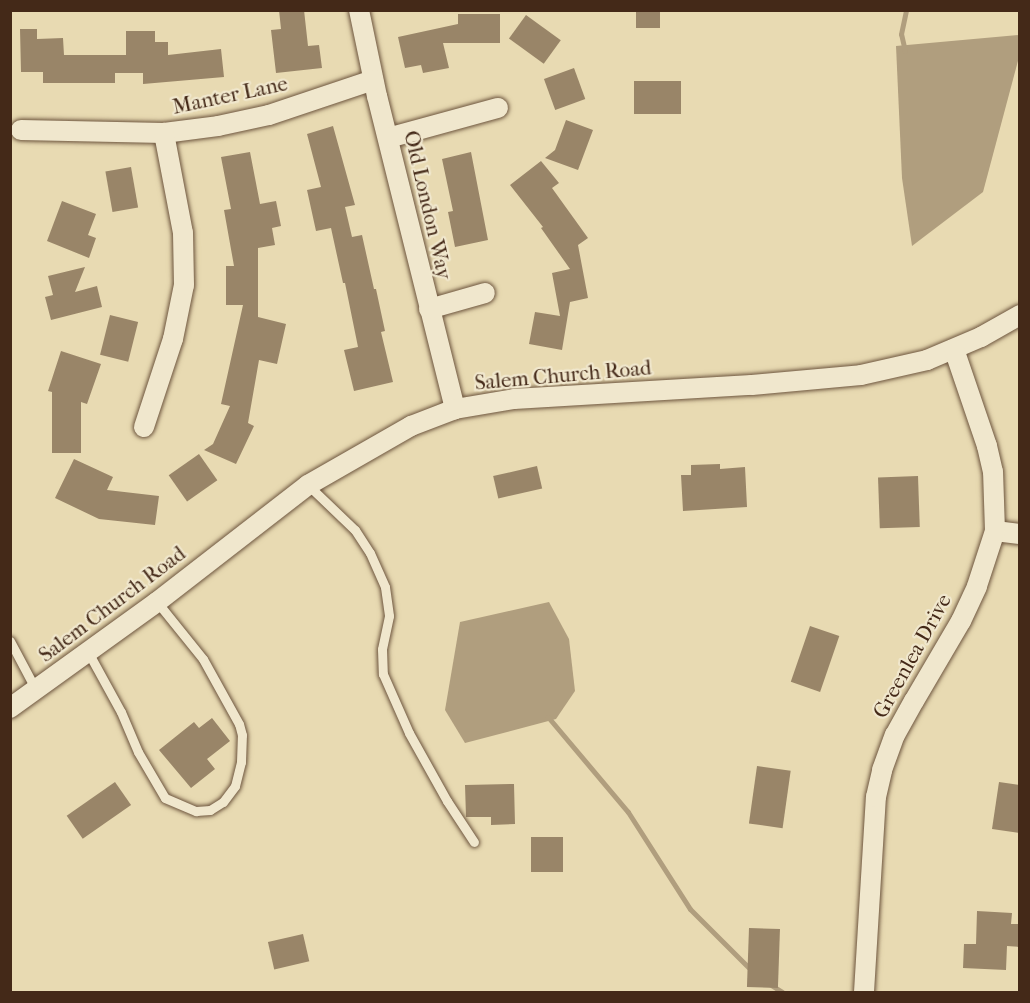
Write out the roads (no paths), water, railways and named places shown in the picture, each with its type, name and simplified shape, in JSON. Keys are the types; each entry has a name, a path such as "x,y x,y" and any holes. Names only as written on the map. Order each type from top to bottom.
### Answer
{"street":[{"name":"Old London Way","path":"358,10 373,80 455,409"},
{"name":"Manter Lane","path":"21,130 164,133 218,126 269,115 373,80"},
{"path":"388,138 498,108"},
{"path":"144,427 173,339 184,285 183,233 164,133"},
{"path":"429,309 485,293"},
{"name":"Salem Church Road","path":"10,708 157,602 309,485 381,441 411,426 455,409 514,399 840,378 891,369 954,349 1020,315"},
{"name":"Greenlea Drive","path":"864,993 876,796 882,770 904,718 961,621 977,586 995,531 993,472 987,446 954,349"},
{"path":"995,531 1020,534"}],"lane":[{"path":"309,485 355,530 370,553 385,587 389,616 382,649 382,674 409,733 447,801 474,842"},
{"path":"88,652 121,712 138,753 165,798 196,811 210,810 223,802 235,786 241,762 242,735 239,724 203,659 157,602"},
{"path":"10,641 36,690"}],"waterway":[{"path":"905,51 901,34 906,10"},
{"path":"548,717 628,812 690,909 754,973"},
{"path":"771,985 782,992"}]}
